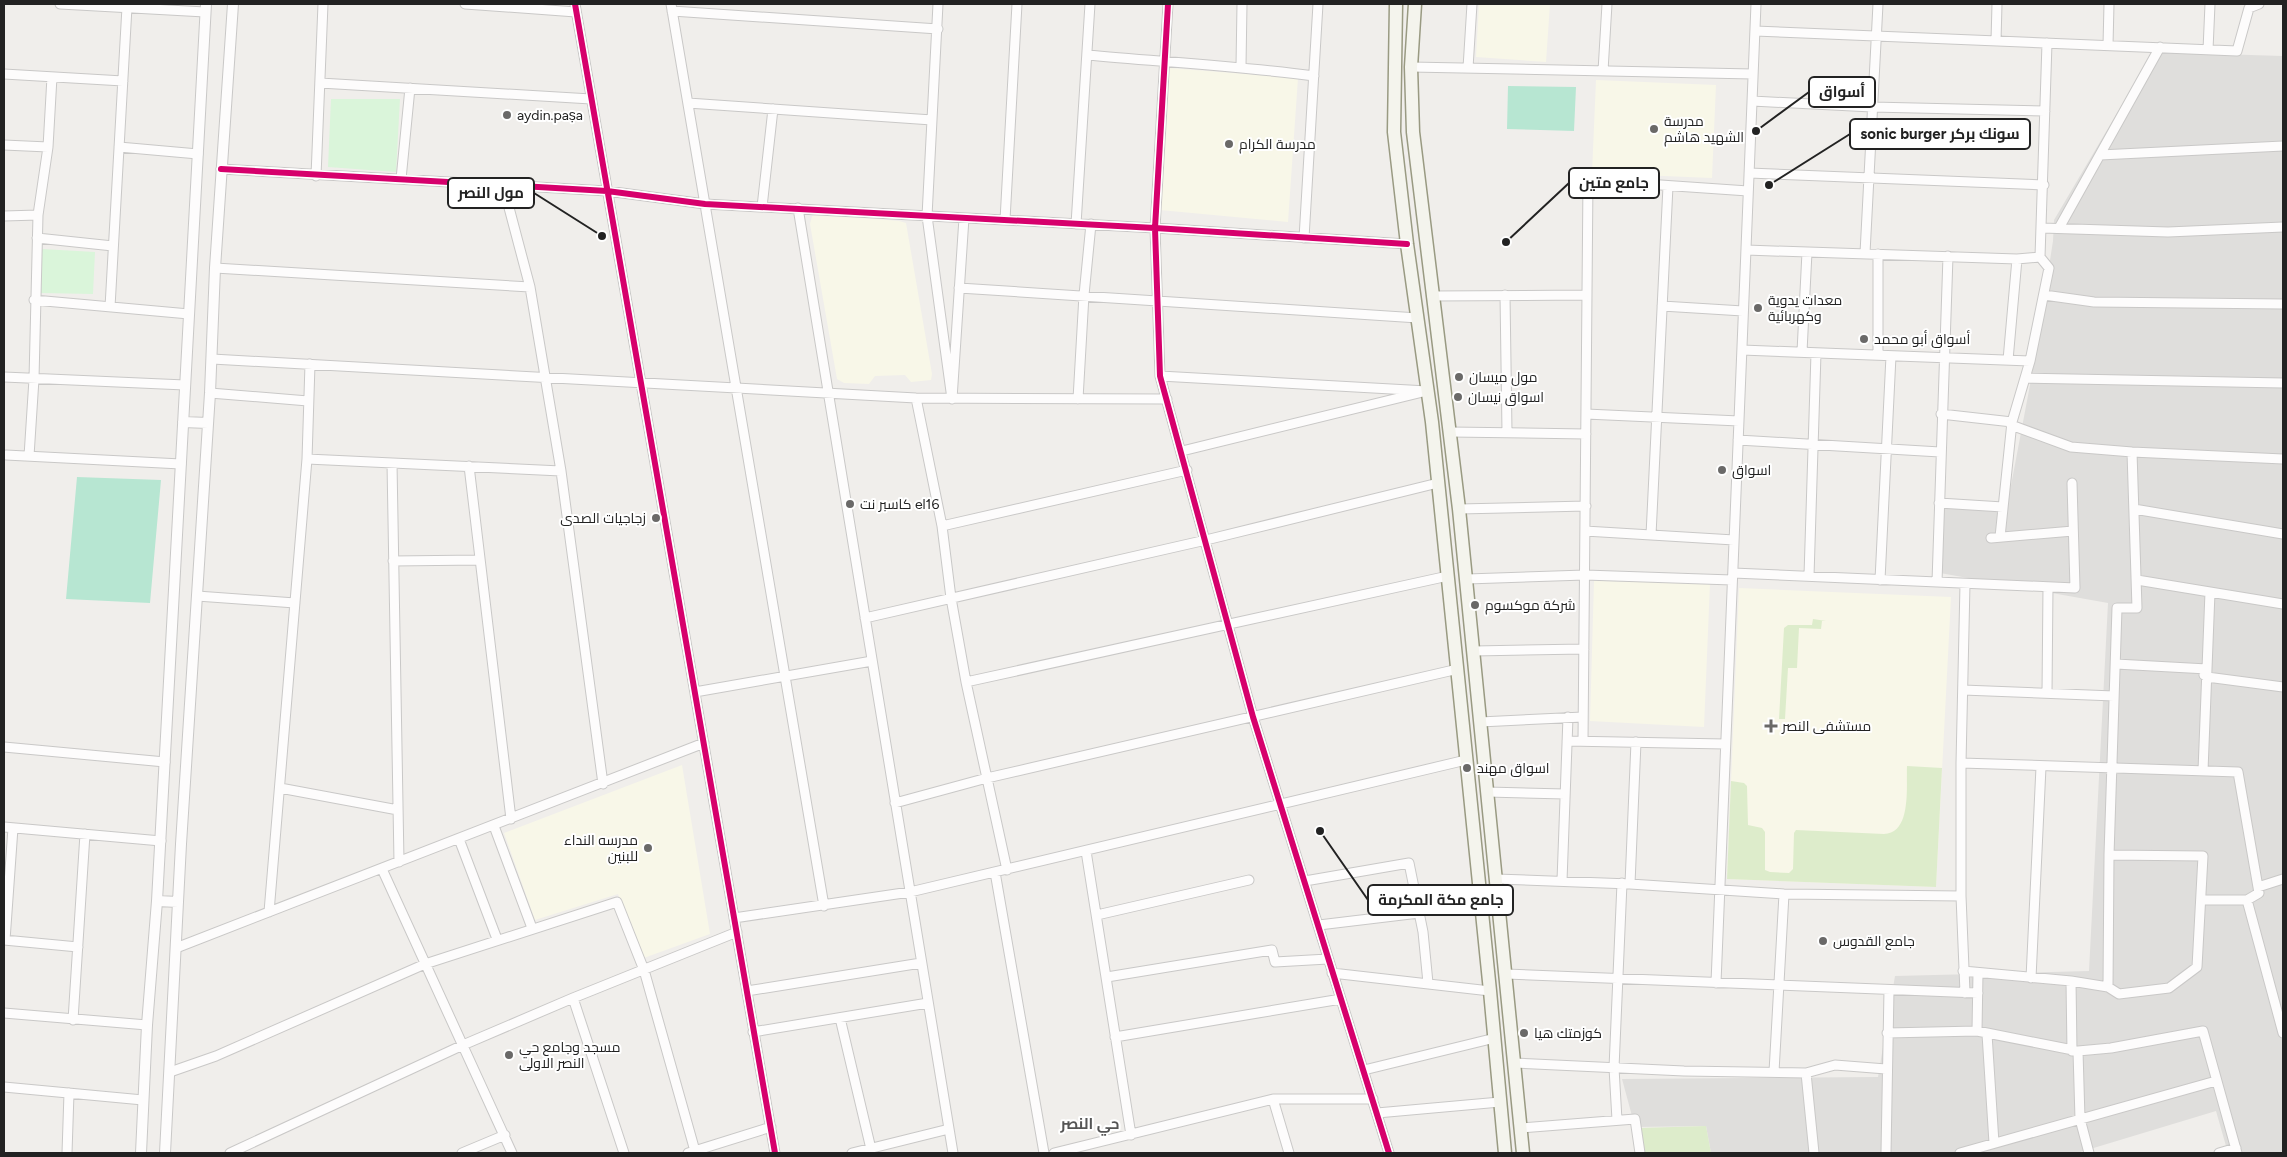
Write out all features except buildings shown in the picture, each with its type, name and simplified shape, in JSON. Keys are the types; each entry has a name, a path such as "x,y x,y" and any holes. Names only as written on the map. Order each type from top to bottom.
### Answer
{"main road":[{"path":"1396,4 1394,132 1406,244 1418,318 1438,483 1505,1153"},
{"path":"1415,4 1411,67 1413,132 1467,579 1523,1153"},
{"path":"1463,723 1480,722"}],"street":[{"path":"61,4 206,8 161,841 147,1025 141,1153"},
{"path":"165,1153 178,902 212,359 215,268 233,4"},
{"path":"316,176 323,4"},
{"path":"464,4 575,8 775,1153"},
{"path":"938,4 927,216 952,399"},
{"path":"1006,220 1017,4"},
{"path":"1076,224 1090,4"},
{"path":"1168,4 1155,228 1160,376 1253,717 1306,881 1332,973 1389,1153"},
{"path":"1241,66 1242,4"},
{"path":"1304,238 1318,4"},
{"path":"1468,68 1472,4"},
{"path":"1603,71 1607,4"},
{"path":"1716,983 1756,4"},
{"path":"1866,253 1878,4"},
{"path":"1996,41 1997,4"},
{"path":"2108,45 2109,4"},
{"path":"2208,50 2210,4"},
{"path":"1755,31 2237,51 2249,8 2259,4"},
{"path":"110,307 127,7"},
{"path":"824,906 672,7 938,29"},
{"path":"2047,43 2044,186 2040,257 2049,268 2030,361 2012,424 2003,506 1996,537 2073,531"},
{"path":"2059,228 2160,48"},
{"path":"1087,55 1165,63 1241,66 1314,76"},
{"path":"1411,67 1753,74"},
{"path":"4,74 123,80"},
{"path":"29,456 34,379 34,300 38,215 48,147 52,77"},
{"path":"320,83 591,98"},
{"path":"401,179 410,88"},
{"path":"1752,101 1872,107 2045,111"},
{"path":"688,103 932,120"},
{"path":"762,207 773,109"},
{"path":"4,145 48,147"},
{"path":"2100,155 2283,146"},
{"path":"119,147 198,154"},
{"path":"221,169 316,176 607,191 705,204 1091,224 1406,244"},
{"path":"1749,174 2044,186"},
{"path":"1583,741 1588,180 1748,191"},
{"path":"503,185 530,287 562,471 603,784"},
{"path":"1651,535 1668,186"},
{"path":"798,208 953,1153"},
{"path":"4,216 38,215"},
{"path":"952,399 964,218"},
{"path":"1078,399 1084,295 1091,224"},
{"path":"2042,228 2168,232 2283,227"},
{"path":"37,238 113,246"},
{"path":"1746,250 2017,259 2040,257"},
{"path":"1802,352 1807,252"},
{"path":"1878,254 1878,355"},
{"path":"1937,582 1941,414 1948,256"},
{"path":"2008,360 2017,259"},
{"path":"215,268 530,287"},
{"path":"959,288 1418,318"},
{"path":"1505,295 1507,432"},
{"path":"1432,296 1587,295"},
{"path":"2044,295 2094,302 2283,304"},
{"path":"34,300 189,314"},
{"path":"1662,306 1743,310"},
{"path":"1742,350 2030,361"},
{"path":"1809,576 1816,353"},
{"path":"1880,580 1888,449 1891,356"},
{"path":"212,359 916,398 1167,399"},
{"path":"269,912 308,459 310,364"},
{"path":"1160,376 1427,391"},
{"path":"4,377 185,385"},
{"path":"2025,378 2283,384"},
{"path":"1182,451 1427,391"},
{"path":"210,393 308,401"},
{"path":"916,398 942,526 951,598 966,682 1007,870"},
{"path":"1586,414 1739,421"},
{"path":"1941,414 2012,424 2071,447 2132,452 2283,459"},
{"path":"183,422 208,423"},
{"path":"1450,432 1586,434"},
{"path":"1738,440 1940,452"},
{"path":"2108,987 2109,855 2117,608 2137,608 2132,452"},
{"path":"6,455 181,464"},
{"path":"308,459 562,471"},
{"path":"392,463 399,862"},
{"path":"469,466 511,819"},
{"path":"942,526 1187,470"},
{"path":"865,618 1206,540 1438,483"},
{"path":"1467,579 1585,575 1809,576 2075,588 2072,483"},
{"path":"1939,502 2003,506"},
{"path":"1459,509 1586,506"},
{"path":"2134,509 2283,534"},
{"path":"1585,531 1734,540"},
{"path":"394,561 480,560"},
{"path":"966,682 1228,626 1448,576"},
{"path":"2137,580 2283,604"},
{"path":"1964,993 1961,896 1961,763 1965,584"},
{"path":"2047,693 2048,586"},
{"path":"2203,771 2210,592"},
{"path":"197,596 295,603"},
{"path":"1474,651 1584,649"},
{"path":"695,692 872,661"},
{"path":"2116,664 2196,668 2207,673 2283,687"},
{"path":"895,803 986,778 1458,669"},
{"path":"1963,690 2114,696"},
{"path":"1562,881 1568,717"},
{"path":"1480,722 1583,717"},
{"path":"1567,741 1725,744"},
{"path":"1617,1120 1614,1068 1636,742"},
{"path":"176,948 603,784 704,743"},
{"path":"4,746 165,762"},
{"path":"734,918 910,892 1466,760"},
{"path":"1961,763 2238,772 2260,893 2247,900 2202,900"},
{"path":"2032,978 2041,767"},
{"path":"280,788 398,810"},
{"path":"1487,792 1565,794"},
{"path":"494,826 532,928"},
{"path":"78,947 5,940 8,827 161,841"},
{"path":"73,1020 85,834"},
{"path":"459,839 497,939"},
{"path":"1086,851 1132,1134"},
{"path":"1963,971 2108,987 2119,994 2169,988 2197,967 2203,856 2109,855"},
{"path":"1306,881 1409,862 1419,913 1428,984"},
{"path":"382,869 512,1153"},
{"path":"995,872 1044,1153"},
{"path":"1496,879 1626,883 1784,894 1961,896"},
{"path":"2258,887 2283,879"},
{"path":"1097,915 1249,880"},
{"path":"1774,1072 1784,894"},
{"path":"2247,900 2283,1033"},
{"path":"157,901 178,902"},
{"path":"170,1072 216,1056 425,964 497,939 618,902 644,970 692,1152 771,1127"},
{"path":"1319,925 1419,913"},
{"path":"230,1153 463,1045 573,998 737,932"},
{"path":"1107,977 1272,950 1275,962 1328,959"},
{"path":"747,991 922,963"},
{"path":"1332,973 1490,991"},
{"path":"1977,1031 1978,973"},
{"path":"1506,974 1978,993"},
{"path":"2071,982 2080,1119 2089,1153"},
{"path":"1886,1153 1886,1068 1889,990"},
{"path":"573,998 624,1153"},
{"path":"1115,1036 1341,999"},
{"path":"753,1032 928,1003"},
{"path":"4,1013 147,1025"},
{"path":"840,1018 871,1149"},
{"path":"1887,1033 1977,1031 2075,1051 2111,1048 2203,1031 2236,1151 2219,1153"},
{"path":"1987,1034 1994,1144"},
{"path":"1364,1070 1495,1038"},
{"path":"1514,1063 1614,1068 1806,1073 1835,1065 1886,1068"},
{"path":"1806,1073 1814,1153"},
{"path":"1960,1153 2216,1081"},
{"path":"4,1087 143,1100"},
{"path":"67,1153 69,1093"},
{"path":"1054,1153 1273,1099 1373,1099"},
{"path":"1273,1099 1289,1153"},
{"path":"1377,1113 1500,1102"},
{"path":"1521,1128 1635,1119 1640,1153"},
{"path":"852,1153 949,1129"},
{"path":"462,1153 505,1135"}],"shaded area":[{"path":"1479,4 1550,4 1546,62 1476,57"},
{"path":"2153,52 2283,56 2283,1153 2228,1153 2216,1111 2077,1153 1711,1153 1706,1126 1635,1127 1622,1079 1878,1077 1895,976 2089,971 2108,603 1940,573 1944,508 2006,512 2033,369 2053,241 2054,220"},
{"name":"مدرسة الكرام","path":"1169,68 1298,78 1288,222 1160,210"},
{"name":"مدرسة الشهيد هاشم","path":"1596,80 1716,85 1712,178 1592,173"},
{"path":"818,214 906,223 932,374 931,380 911,382 905,375 875,376 869,384 844,383 837,379 810,224 812,216"},
{"path":"1594,581 1710,583 1704,727 1590,721"},
{"path":"1739,588 1951,597 1936,887 1727,879"},
{"name":"مدرسه النداء للبنين","path":"682,765 710,934 641,959 618,894 535,920 504,833"}],"green space":[{"path":"1508,86 1576,87 1574,131 1507,129"},
{"path":"331,99 400,99 396,172 328,167"},
{"path":"42,249 95,252 93,294 41,293"},
{"path":"77,477 161,480 150,603 66,599"},
{"path":"1813,619 1826,621 1822,621 1821,629 1799,628 1797,668 1788,668 1785,719 1779,719 1784,628 1788,625 1812,625"},
{"path":"1907,766 1942,768 1936,887 1727,879 1731,781 1744,783 1747,786 1748,825 1762,828 1765,832 1765,870 1789,873 1793,869 1794,833 1796,830 1884,834 1893,832 1899,826 1906,807"},
{"path":"1706,1126 1711,1153 1644,1153 1640,1128"}],"cycle path":[{"path":"575,4 775,1153"},
{"path":"1168,4 1155,228 1160,376 1253,717 1389,1153"},
{"path":"221,169 607,191 705,204 1155,228 1407,244"}],"place":[{"name":"aydin.paṣa","path":"507,115"},
{"name":"مدرسة الشهيد هاشم","path":"1654,129"},
{"name":"أسواق","path":"1756,131"},
{"name":"مدرسة الكرام","path":"1229,144"},
{"name":"sonic burger سونك بركر","path":"1769,185"},
{"name":"مول النصر","path":"602,236"},
{"name":"جامع متين","path":"1506,242"},
{"name":"معدات يدوية وكهربائية","path":"1758,308"},
{"name":"أسواق أبو محمد","path":"1864,339"},
{"name":"مول ميسان","path":"1459,377"},
{"name":"اسواق نيسان","path":"1458,397"},
{"name":"اسواق","path":"1722,470"},
{"name":"كاسبر نت el16","path":"850,504"},
{"name":"زجاجيات الصدى","path":"656,518"},
{"name":"شركة موكسوم","path":"1475,605"},
{"name":"مستشفى النصر","path":"1771,726"},
{"name":"اسواق مهند","path":"1467,768"},
{"name":"جامع مكة المكرمة","path":"1320,831"},
{"name":"مدرسه النداء للبنين","path":"648,848"},
{"name":"جامع القدوس","path":"1823,941"},
{"name":"كوزمتك هيا","path":"1524,1033"},
{"name":"مسجد وجامع حي النصر الاولى","path":"509,1055"}],"district":[{"name":"حي النصر","path":"1090,1124"}]}
